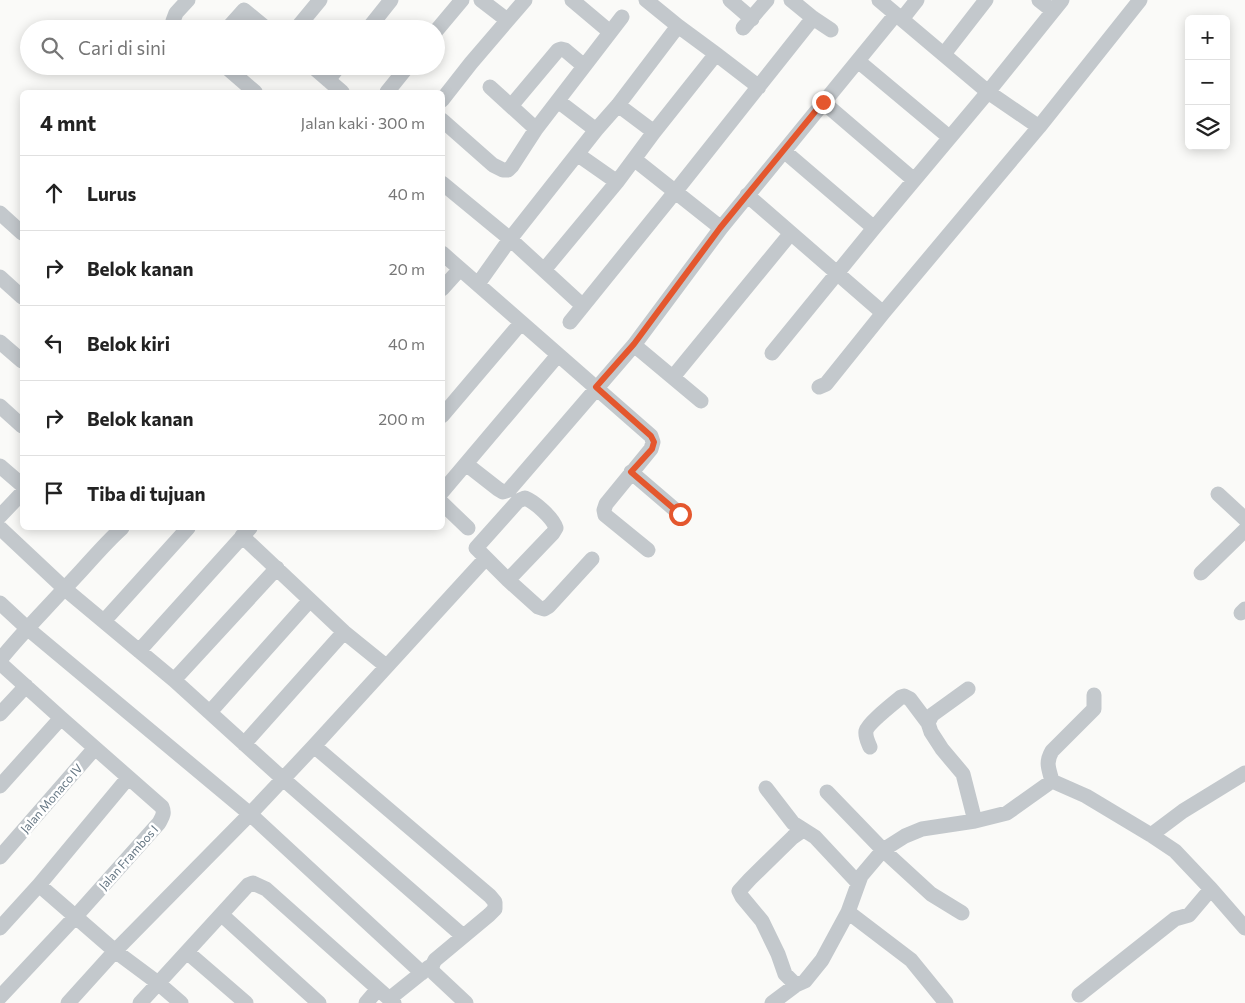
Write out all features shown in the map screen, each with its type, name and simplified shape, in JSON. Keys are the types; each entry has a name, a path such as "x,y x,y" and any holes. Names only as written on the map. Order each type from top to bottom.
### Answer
{"street":[{"path":"174,20 176,13 188,0"},
{"path":"303,20 320,0"},
{"path":"375,20 391,0"},
{"path":"445,20 462,0"},
{"path":"481,0 507,20"},
{"path":"445,96 525,0"},
{"path":"572,0 610,32"},
{"path":"646,0 758,87"},
{"path":"730,0 748,24 767,0"},
{"path":"791,0 831,30"},
{"path":"878,0 988,92 1040,127"},
{"path":"466,464 498,489 503,492 509,490 634,344 720,228 823,102 858,61 917,0"},
{"path":"944,54 986,0"},
{"path":"772,353 1058,6 1040,0"},
{"path":"819,387 826,384 883,313 1040,127 1140,0"},
{"path":"235,20 248,5 260,20"},
{"path":"445,123 493,165 503,170 508,170 536,129 622,17"},
{"path":"570,322 813,18"},
{"path":"478,284 510,239 618,105 678,26"},
{"path":"511,106 558,50 565,50 584,66"},
{"path":"544,270 617,182 716,54"},
{"path":"858,61 949,137"},
{"path":"235,75 253,90"},
{"path":"322,75 340,90"},
{"path":"328,80 332,75"},
{"path":"389,90 401,75"},
{"path":"490,87 536,129"},
{"path":"558,101 596,130"},
{"path":"823,102 914,180"},
{"path":"618,105 654,132"},
{"path":"784,151 874,228"},
{"path":"577,154 617,182"},
{"path":"634,160 720,228"},
{"path":"445,185 510,239 584,306"},
{"path":"747,195 883,313"},
{"path":"0,213 20,231"},
{"path":"672,377 791,233"},
{"path":"445,256 651,436 654,442 652,449 631,472 606,504 604,510 605,515 648,550"},
{"path":"445,286 460,269"},
{"path":"0,277 20,296"},
{"path":"445,412 521,323"},
{"path":"0,342 20,359"},
{"path":"634,344 701,400"},
{"path":"445,488 558,355"},
{"path":"0,406 20,424"},
{"path":"0,466 20,483"},
{"path":"631,472 680,514"},
{"path":"1218,494 1245,519"},
{"path":"0,516 20,495"},
{"path":"508,580 556,528 554,522 531,501 525,498 518,501 476,548 508,580 538,607 544,609 549,606 592,559"},
{"path":"445,506 468,528"},
{"path":"0,528 65,589 174,680 282,778 463,936"},
{"path":"0,662 27,628 120,530"},
{"path":"104,621 186,530"},
{"path":"1201,573 1245,530"},
{"path":"139,650 246,532 277,568 310,600 344,632 386,666"},
{"path":"68,1003 115,951 314,746 486,558"},
{"path":"174,680 277,568"},
{"path":"210,712 310,600"},
{"path":"0,603 27,628 250,814 427,969 432,969 466,1003"},
{"path":"244,744 344,632"},
{"name":"Jalan Frambos I","path":"0,662 60,718 162,807 164,811 159,823 0,997"},
{"path":"0,714 26,686"},
{"path":"928,723 932,715 968,689"},
{"path":"1052,781 1048,758 1052,751 1094,709 1094,695"},
{"path":"870,747 866,738 866,729 901,697 904,696 910,699 928,723 931,732 942,749 963,774 975,821"},
{"path":"0,786 60,718"},
{"path":"314,746 495,902 495,909 489,915 435,960 427,969 387,997 366,1003"},
{"name":"Jalan Monaco IV","path":"4,853 95,748"},
{"path":"1151,834 1183,811 1245,773"},
{"path":"0,928 39,885 128,778"},
{"path":"772,1003 805,980 822,960 848,912 861,876 883,850 905,836 922,829 975,821 1007,813 1052,781"},
{"path":"1052,781 1086,796 1151,834 1175,851 1245,928"},
{"path":"766,788 793,823 815,837 858,883"},
{"path":"827,792 883,850 931,894 962,913"},
{"path":"796,985 785,974 778,954 762,921 739,891 793,837 803,830"},
{"path":"140,1003 248,886 253,883 266,890 387,997"},
{"path":"39,885 115,951 181,1003"},
{"path":"1079,995 1175,919 1188,914 1211,889"},
{"path":"848,912 910,960 946,1003"},
{"path":"222,915 319,1003"},
{"path":"187,952 246,1003"}],"route":[{"path":"680,514 631,472 652,449 654,442 651,436 596,387 634,344 720,228 823,102"}]}
